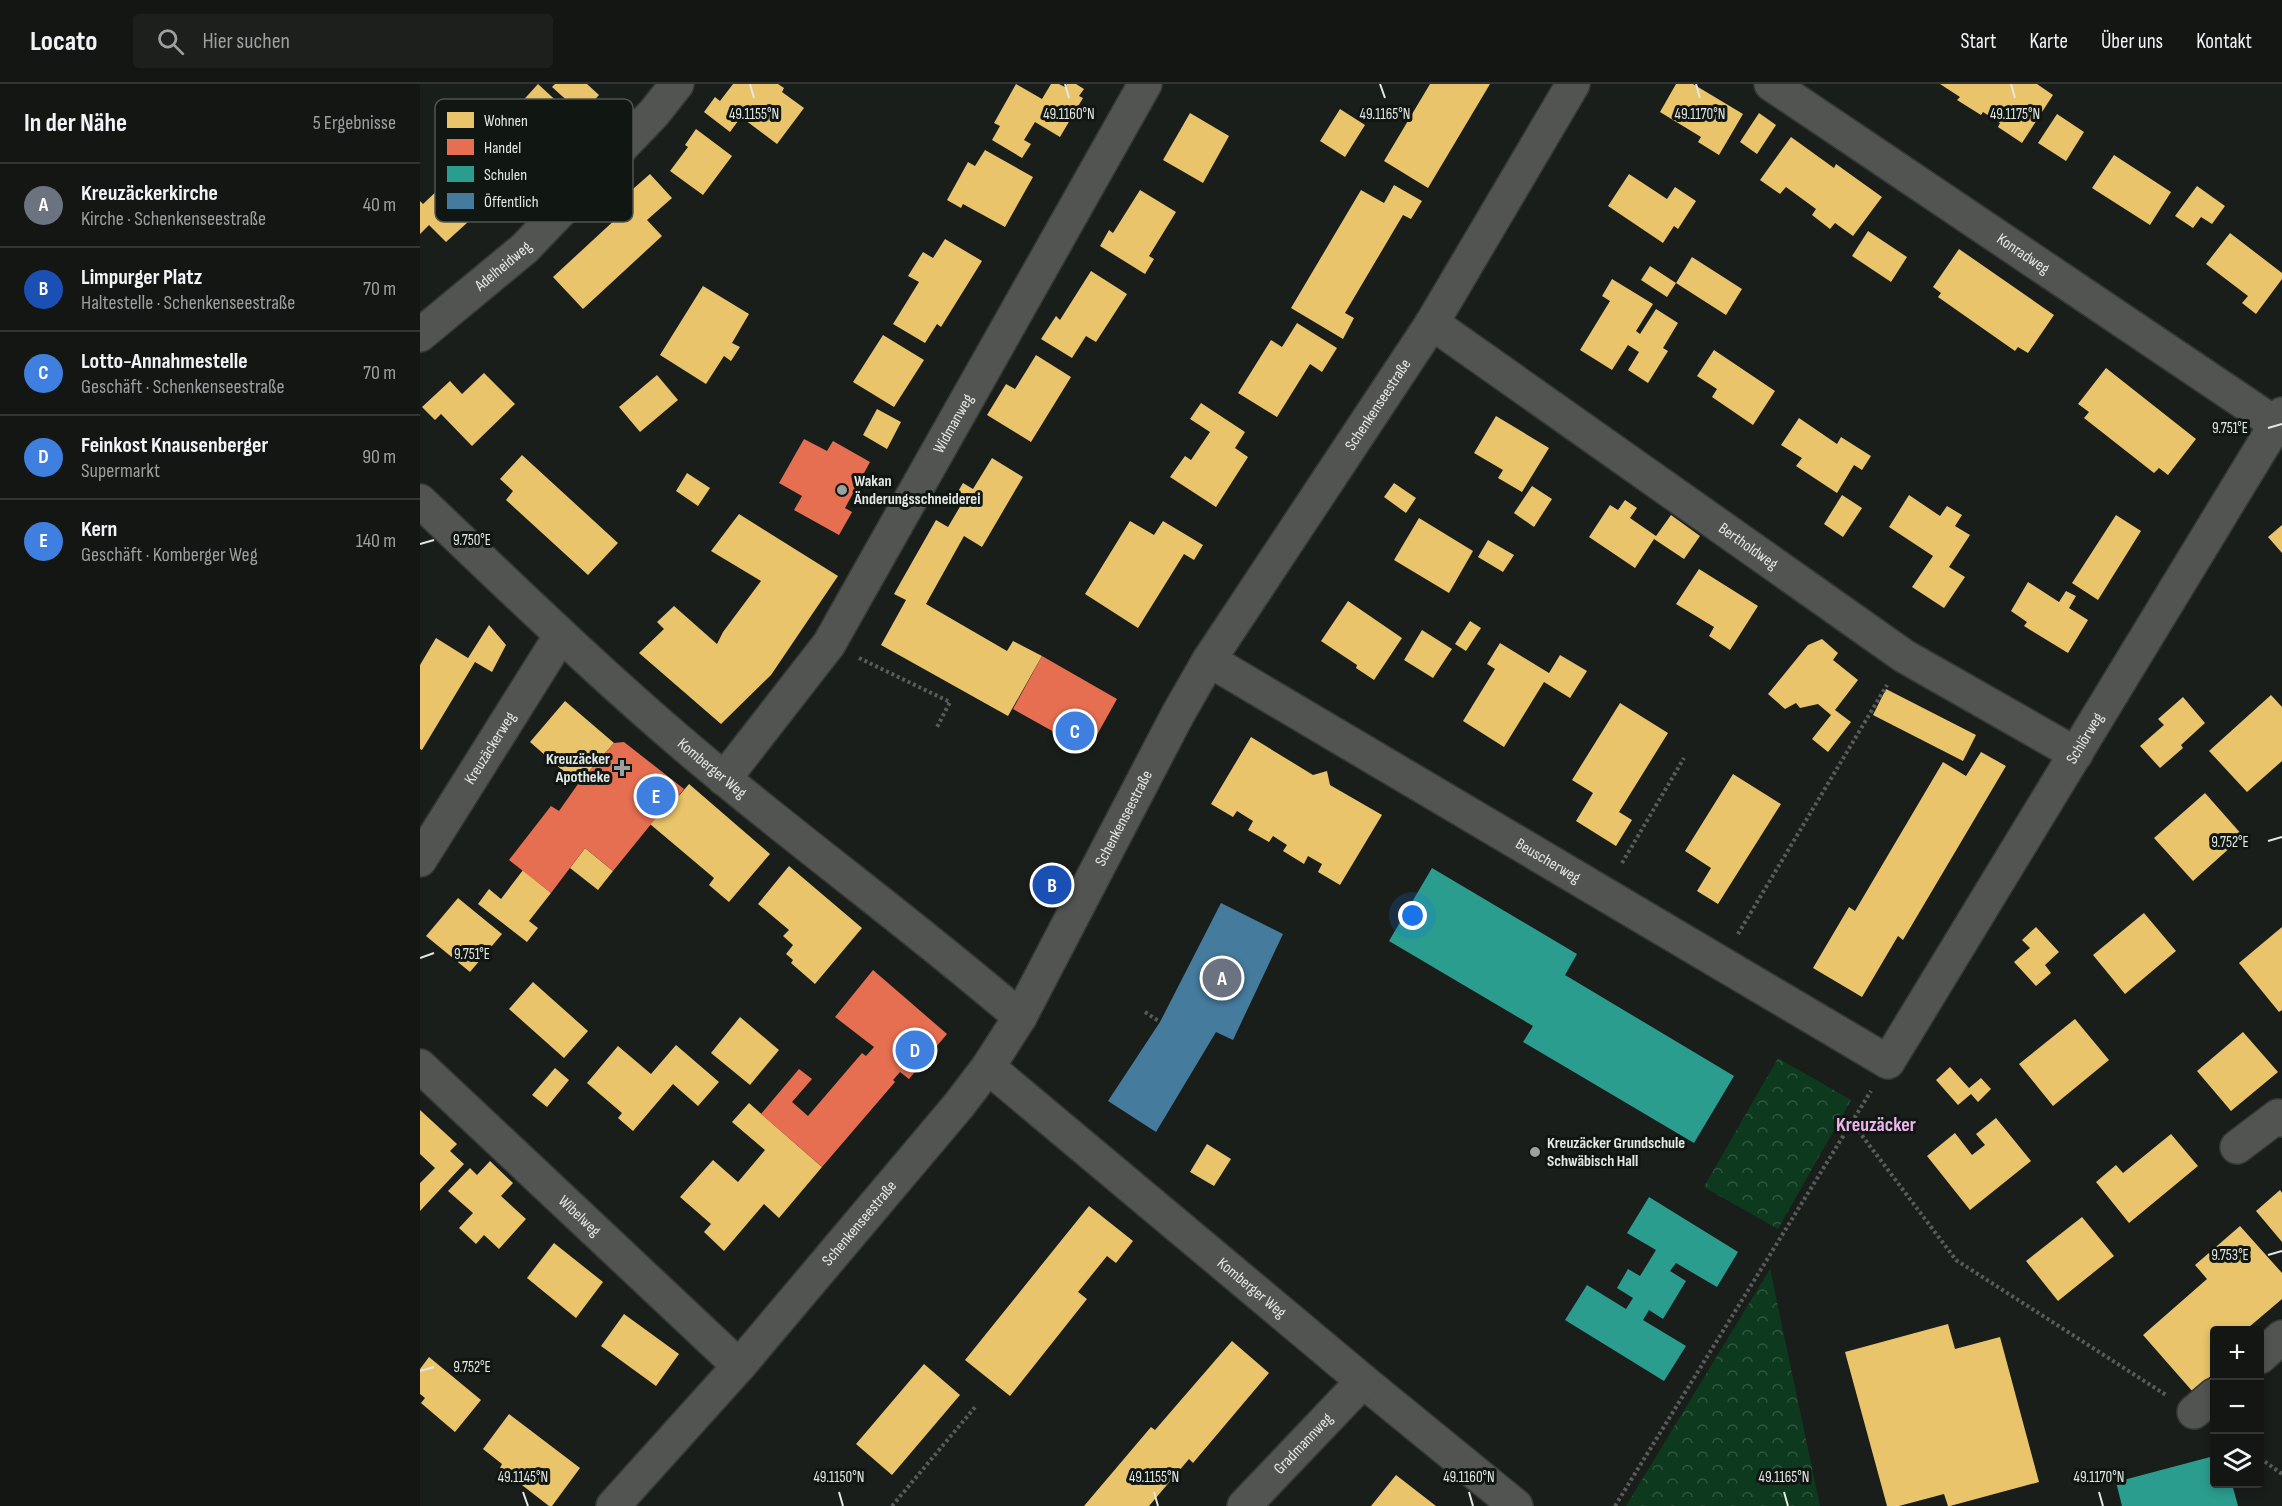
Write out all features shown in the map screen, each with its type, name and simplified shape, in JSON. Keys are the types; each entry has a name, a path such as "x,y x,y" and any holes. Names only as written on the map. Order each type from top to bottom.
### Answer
{"street":[{"name":"Adelheidweg","path":"633,135 677,84"},
{"name":"Widmanweg","path":"724,779 829,644 1146,84"},
{"name":"Schenkenseestraße","path":"613,1506 739,1366 959,1105 988,1067 1020,1017 1178,714 1209,660 1432,323 1573,84"},
{"name":"Konradweg","path":"1771,84 2279,419"},
{"name":"Adelheidweg","path":"420,335 525,248 550,222"},
{"name":"Bertholdweg","path":"1432,323 1904,656 2076,754"},
{"name":"Schlörweg","path":"1888,1062 2279,419"},
{"name":"Komberger Weg","path":"420,501 561,635 724,779 972,976 1020,1017"},
{"name":"Kreuzäckerweg","path":"420,860 561,635"},
{"name":"Beuscherweg","path":"1209,660 1888,1062"},
{"name":"Wibelweg","path":"420,1066 739,1366"},
{"name":"Komberger Weg","path":"988,1067 1516,1506"},
{"path":"2237,1147 2278,1116 2282,1120"},
{"path":"2264,1353 2282,1337"},
{"name":"Gradmannweg","path":"1244,1506 1363,1381"}],"path":[{"path":"829,644 950,702 936,729"},
{"path":"1720,964 1904,656"},
{"path":"1603,895 1684,758"},
{"path":"1145,1012 1160,1022"},
{"path":"1615,1506 1888,1062"},
{"path":"1851,1121 1956,1260 2204,1404"},
{"path":"892,1506 976,1406"},
{"path":"2264,1461 2282,1474"}],"green space":[{"path":"1778,1058 1851,1100 1778,1229 1704,1187"},
{"path":"1770,1269 1820,1506 1626,1506"}],"building: Wohnen":[{"path":"538,84 554,99 524,99"},
{"path":"555,84 587,84 599,95 595,99 565,99 552,87"},
{"path":"733,84 778,84 784,88 782,92 804,108 777,144 741,117 730,132 704,112 715,97 720,101"},
{"path":"1016,84 1042,99 1051,84 1065,87 1067,84 1076,84 1084,89 1079,96 1083,98 1060,137 1035,122 1024,140 1031,144 1022,158 992,140 1000,126 994,123"},
{"path":"1430,84 1490,84 1428,188 1384,161"},
{"path":"1676,84 1693,84 1743,114 1719,155 1698,142 1701,137 1660,112"},
{"path":"1940,84 2037,84 2053,95 2022,143 1998,127 2000,123 1983,112 1981,115 1957,100 1960,97"},
{"path":"1340,109 1365,125 1345,157 1320,141"},
{"path":"1190,113 1229,136 1203,183 1163,160"},
{"path":"1759,113 1776,125 1757,154 1740,142"},
{"path":"2057,114 2084,132 2066,161 2038,143"},
{"path":"696,129 732,156 703,195 670,171 688,147 685,145"},
{"path":"1791,137 1834,168 1836,164 1882,197 1853,236 1835,223 1830,229 1812,215 1816,209 1786,187 1780,194 1760,180"},
{"path":"985,150 1033,177 1005,227 963,204 961,208 947,200 968,162 975,166"},
{"path":"2114,155 2171,192 2150,225 2092,188"},
{"path":"650,174 672,198 647,220 662,236 583,309 553,277 613,222 633,222 633,189"},
{"path":"1629,174 1667,199 1675,187 1696,201 1678,229 1674,226 1663,243 1608,206"},
{"path":"1394,185 1422,201 1411,219 1403,215 1345,313 1354,318 1343,339 1291,308 1361,190 1384,203"},
{"path":"2197,186 2225,206 2212,224 2201,217 2193,228 2175,216"},
{"path":"1140,190 1176,212 1149,256 1154,259 1145,274 1100,246 1109,230 1113,233"},
{"path":"435,193 435,222 468,222 446,242 429,225 420,234 420,201 423,204"},
{"path":"1868,231 1907,257 1891,282 1852,256"},
{"path":"2230,233 2282,273 2282,279 2256,314 2242,303 2248,296 2206,264"},
{"path":"945,239 982,261 941,327 937,324 925,343 893,324 919,282 908,276 923,252 933,258"},
{"path":"1959,249 2054,315 2028,353 2018,347 2015,351 1938,297 1941,293 1933,287"},
{"path":"1692,257 1742,289 1726,315 1676,283"},
{"path":"1650,266 1676,283 1667,297 1641,280"},
{"path":"1091,271 1127,294 1096,342 1086,336 1072,358 1041,339 1056,316 1060,320"},
{"path":"1612,279 1653,304 1636,331 1640,334 1656,309 1678,323 1663,348 1668,351 1648,383 1628,370 1639,352 1628,345 1612,370 1580,350 1610,301 1602,296"},
{"path":"703,286 749,314 732,343 740,347 731,361 724,356 706,384 660,355"},
{"path":"1297,323 1337,348 1322,372 1310,364 1277,417 1238,393 1271,340 1282,347"},
{"path":"883,335 924,360 894,407 853,382"},
{"path":"1714,350 1775,391 1753,425 1712,397 1717,389 1697,376"},
{"path":"1036,355 1071,377 1031,442 987,415 1006,384 1015,389"},
{"path":"2106,368 2196,439 2168,475 2159,468 2154,473 2084,418 2089,412 2078,404"},
{"path":"484,373 515,404 472,446 441,414 435,420 422,407 450,381 462,394"},
{"path":"657,375 678,400 640,432 619,407"},
{"path":"1201,403 1245,432 1235,448 1248,457 1216,507 1170,477 1185,456 1191,460 1210,432 1190,419"},
{"path":"877,409 901,422 887,449 863,435"},
{"path":"1496,416 1549,448 1522,492 1498,478 1503,470 1474,453"},
{"path":"1799,418 1837,444 1841,437 1871,456 1862,470 1854,465 1837,493 1796,466 1802,458 1781,445"},
{"path":"522,455 618,543 588,575 506,500 513,491 500,479"},
{"path":"992,458 1023,477 982,547 964,536 926,604 1007,651 1013,641 1042,656 1008,716 881,645 906,600 894,594 936,520 948,527 961,505 953,500 963,483 973,489"},
{"path":"687,473 710,488 698,506 676,491"},
{"path":"1394,483 1416,498 1406,513 1384,497"},
{"path":"1532,486 1552,499 1534,527 1514,513"},
{"path":"1842,495 1862,508 1843,537 1824,524"},
{"path":"1909,495 1940,516 1947,506 1962,515 1955,526 1970,535 1949,567 1965,577 1944,608 1912,587 1933,556 1889,527"},
{"path":"1625,500 1637,508 1630,518 1656,536 1671,515 1700,536 1684,559 1654,539 1635,568 1589,537 1610,505 1618,510"},
{"path":"739,514 838,576 771,675 721,724 639,653 664,629 657,622 674,606 717,644 723,632 761,581 711,551"},
{"path":"2116,515 2141,531 2098,600 2072,583"},
{"path":"1419,518 1473,551 1449,593 1394,560"},
{"path":"1130,521 1154,535 1163,521 1203,545 1194,560 1184,554 1138,628 1085,594"},
{"path":"2282,525 2282,553 2268,537"},
{"path":"1488,540 1514,555 1503,572 1478,557"},
{"path":"1699,569 1758,606 1730,650 1709,636 1714,627 1676,604"},
{"path":"2028,582 2059,602 2066,591 2076,596 2069,608 2088,620 2068,653 2024,626 2027,622 2011,611"},
{"path":"1348,601 1402,638 1374,680 1356,668 1357,665 1321,641"},
{"path":"1470,621 1481,628 1466,651 1455,644"},
{"path":"489,625 506,645 492,672 475,662 422,750 420,749 420,665 436,638 468,658"},
{"path":"1422,630 1452,649 1433,678 1404,660"},
{"path":"1822,639 1838,653 1833,660 1858,680 1835,710 1851,722 1828,752 1812,739 1831,715 1818,704 1800,708 1796,703 1785,709 1768,694 1808,645"},
{"path":"1500,643 1549,673 1560,655 1587,671 1570,698 1544,682 1504,747 1463,721 1495,669 1487,664"},
{"path":"1886,689 1976,735 1963,761 1873,715"},
{"path":"2271,695 2282,707 2282,761 2247,792 2209,751"},
{"path":"2183,697 2205,723 2181,745 2183,748 2160,768 2140,746 2164,725 2158,719"},
{"path":"565,701 614,743 578,784 530,742"},
{"path":"1620,703 1668,733 1619,812 1632,820 1616,846 1576,821 1593,793 1572,780"},
{"path":"1251,737 1313,775 1327,771 1330,785 1382,815 1340,885 1318,872 1322,864 1308,856 1304,864 1283,851 1287,845 1273,836 1269,842 1248,830 1253,821 1237,811 1233,817 1211,804"},
{"path":"1981,752 2006,766 1903,940 1898,936 1862,997 1813,968 1849,907 1855,911 1943,762 1966,776"},
{"path":"1733,774 1781,804 1718,904 1697,891 1711,868 1685,851"},
{"path":"689,784 770,854 729,902 709,885 714,878 650,824"},
{"path":"2205,793 2243,836 2193,881 2154,838"},
{"path":"585,848 613,871 598,890 570,868"},
{"path":"789,866 862,928 815,984 791,963 793,960 786,954 793,945 783,936 789,930 758,904"},
{"path":"523,870 551,893 529,921 538,928 527,942 478,904 489,889 501,899"},
{"path":"458,898 502,934 470,972 426,936"},
{"path":"2144,913 2176,951 2125,994 2093,955"},
{"path":"2036,927 2059,952 2045,965 2051,973 2036,986 2014,962 2030,948 2022,940"},
{"path":"2282,927 2282,1010 2279,1012 2239,963"},
{"path":"533,982 588,1031 564,1058 509,1009"},
{"path":"740,1017 779,1050 750,1085 711,1053"},
{"path":"2075,1019 2109,1060 2053,1106 2019,1064"},
{"path":"2243,1032 2278,1072 2231,1111 2197,1071"},
{"path":"676,1045 719,1082 698,1106 673,1084 633,1131 618,1118 622,1113 587,1083 618,1046 651,1074"},
{"path":"1950,1067 1969,1088 1981,1078 1991,1089 1978,1102 1971,1094 1958,1105 1936,1080"},
{"path":"555,1068 569,1080 547,1107 532,1095"},
{"path":"749,1103 822,1167 779,1218 764,1204 724,1251 704,1232 711,1224 680,1197 713,1160 738,1182 765,1150 732,1122"},
{"path":"420,1110 457,1144 450,1151 464,1164 420,1211 420,1183 435,1168 420,1154"},
{"path":"1996,1118 2031,1161 1970,1210 1927,1156 1955,1133 1972,1155 1985,1145 1976,1134"},
{"path":"2171,1134 2198,1166 2129,1223 2096,1182 2116,1165 2123,1173"},
{"path":"1207,1144 1231,1159 1214,1186 1190,1172"},
{"path":"490,1161 513,1183 501,1196 526,1219 499,1249 484,1235 476,1244 459,1228 473,1213 448,1191 470,1168 477,1175"},
{"path":"2280,1190 2282,1193 2282,1242 2256,1211"},
{"path":"1089,1206 1133,1241 1116,1263 1107,1256 1078,1292 1087,1299 1010,1396 965,1360"},
{"path":"2082,1217 2114,1256 2058,1301 2026,1261"},
{"path":"2240,1226 2282,1273 2282,1299 2250,1326 2210,1326 2210,1377 2193,1392 2143,1335 2207,1279 2195,1265"},
{"path":"554,1243 603,1282 576,1318 527,1278"},
{"path":"624,1314 679,1354 656,1386 601,1346"},
{"path":"1948,1324 1955,1349 2000,1337 2039,1482 1950,1506 1944,1494 1899,1506 1887,1506 1845,1352"},
{"path":"1232,1341 1269,1373 1193,1463 1189,1459 1149,1506 1084,1506 1151,1427 1155,1430"},
{"path":"429,1357 481,1400 455,1432 421,1403 425,1398 420,1394 420,1369"},
{"path":"924,1364 960,1395 892,1475 856,1444"},
{"path":"509,1414 580,1468 552,1506 500,1468 502,1464 483,1449"},
{"path":"1396,1475 1436,1506 1371,1506"}],"building: Handel":[{"path":"804,439 827,451 833,441 870,462 845,508 852,512 839,535 794,510 802,496 779,483"},
{"path":"1042,656 1117,699 1088,751 1013,709"},
{"path":"624,742 684,789 671,805 669,802 613,871 585,848 551,893 509,860 551,806 559,811 578,784 614,743"},
{"path":"873,970 947,1034 909,1079 900,1072 893,1080 895,1082 822,1167 761,1114 799,1069 812,1079 792,1102 808,1116 862,1053 866,1056 874,1047 835,1017"}],"building: Schulen":[{"path":"1432,868 1577,954 1565,975 1734,1076 1694,1143 1523,1042 1533,1026 1389,941"},
{"path":"1649,1197 1738,1252 1717,1287 1676,1263 1670,1271 1686,1281 1663,1319 1649,1310 1643,1320 1686,1346 1664,1381 1565,1320 1587,1285 1626,1309 1633,1298 1617,1288 1628,1269 1640,1276 1656,1250 1627,1233"},
{"path":"2210,1457 2210,1488 2233,1488 2238,1506 2122,1506 2116,1482"}],"building: Öffentlich":[{"path":"1221,903 1283,934 1233,1040 1216,1032 1156,1132 1108,1101 1160,1022"}],"place":[{"name":"Wakan Änderungsschneiderei","path":"842,490"},
{"name":"Lotto-Annahmestelle","path":"1075,731"},
{"name":"Kreuzäcker Apotheke","path":"622,768"},
{"name":"Kern","path":"656,796"},
{"name":"Limpurger Platz","path":"1052,885"},
{"name":"Kreuzäckerkirche","path":"1222,978"},
{"name":"Feinkost Knausenberger","path":"915,1050"},
{"name":"Kreuzäcker Grundschule Schwäbisch Hall","path":"1535,1152"}],"district":[{"name":"Kreuzäcker","path":"1876,1125"}]}
